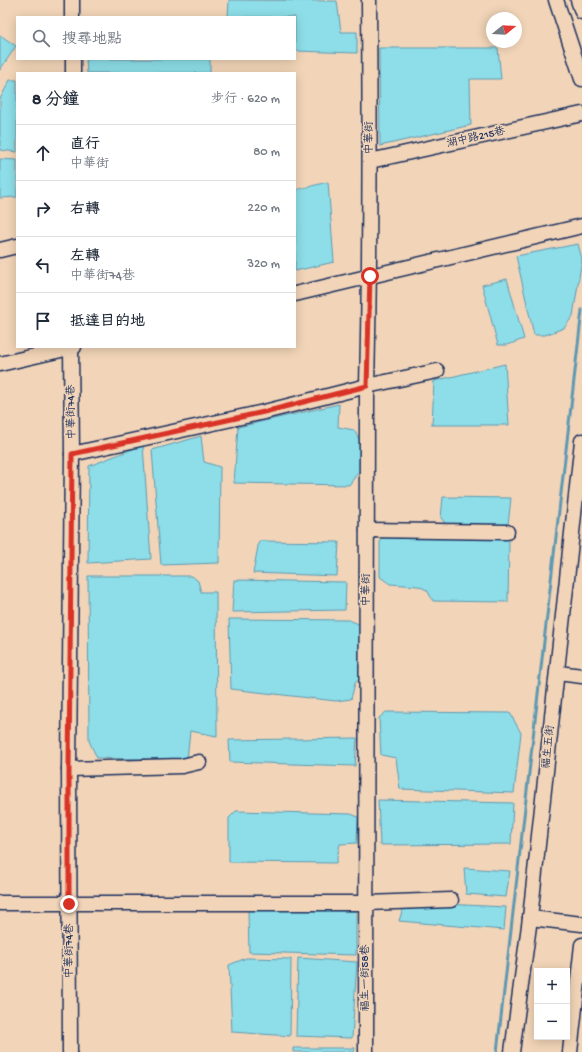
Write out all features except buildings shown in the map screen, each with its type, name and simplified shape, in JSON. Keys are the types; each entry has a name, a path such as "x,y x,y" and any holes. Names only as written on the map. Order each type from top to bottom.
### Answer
{"street":[{"path":"72,0 72,16"},
{"name":"中華街","path":"367,903 367,386 370,276 369,0"},
{"path":"556,0 582,79"},
{"path":"578,0 582,12"},
{"path":"73,60 73,72"},
{"name":"湖中路215巷","path":"370,161 582,114"},
{"path":"296,294 582,226"},
{"path":"0,250 16,246"},
{"path":"0,364 68,348"},
{"name":"中華街74巷","path":"70,1052 69,769 72,348"},
{"path":"72,454 264,412 367,386 437,371"},
{"name":"福生五街","path":"512,1052 530,918 558,673 582,442"},
{"path":"367,530 507,532"},
{"path":"558,673 582,676"},
{"path":"69,769 182,766 199,762"},
{"path":"0,903 367,903 451,900"},
{"name":"福生一街58巷","path":"366,1052 367,903"},
{"path":"530,918 582,924"},
{"path":"570,1052 582,945"}],"water":[{"path":"229,0 337,1 341,32 357,32 357,53 296,51 296,16 228,16"},
{"path":"0,35 16,46 0,70"},
{"path":"379,48 498,48 501,79 470,79 471,125 380,146"},
{"path":"86,60 210,60 210,72 87,72"},
{"path":"10,80 16,80 16,152 0,150 0,99"},
{"path":"0,159 16,160 16,197 0,198"},
{"path":"328,182 334,262 296,271 296,190"},
{"path":"578,244 582,259 573,316 564,328 545,335 534,335 516,256"},
{"path":"507,279 524,339 507,345 498,345 482,285"},
{"path":"505,364 509,425 432,425 434,381"},
{"path":"339,404 338,427 354,430 360,441 360,470 349,485 234,483 238,427"},
{"path":"201,436 204,462 220,467 219,563 161,565 152,450"},
{"path":"143,445 151,559 88,563 89,466"},
{"path":"443,497 511,498 508,525 447,526 441,518"},
{"path":"384,535 509,539 508,602 433,601 427,590 418,586 390,584 380,577 380,542"},
{"path":"259,541 339,542 337,576 253,573"},
{"path":"88,576 192,576 198,581 201,592 216,592 217,736 190,731 187,760 97,758 89,741"},
{"path":"234,580 346,582 345,610 232,612"},
{"path":"229,619 349,620 361,625 361,678 355,683 351,699 336,701 231,689"},
{"path":"386,712 510,713 521,733 514,793 400,789 396,758 381,755 379,718"},
{"path":"357,738 355,766 230,762 229,740"},
{"path":"378,800 513,803 511,844 380,845"},
{"path":"236,811 351,814 358,817 357,843 340,844 336,863 229,862 229,818"},
{"path":"464,868 510,871 506,897 466,894"},
{"path":"405,902 506,907 504,930 399,921"},
{"path":"248,910 356,911 356,955 249,952"},
{"path":"246,958 291,959 290,1036 232,1032 229,965"},
{"path":"298,958 357,962 352,1038 296,1036"},
{"path":"293,1048 355,1048 354,1052 293,1052"}],"waterway":[{"path":"497,1052 582,310"}],"route":[{"path":"69,904 72,454 264,412 367,386 370,276"}]}
